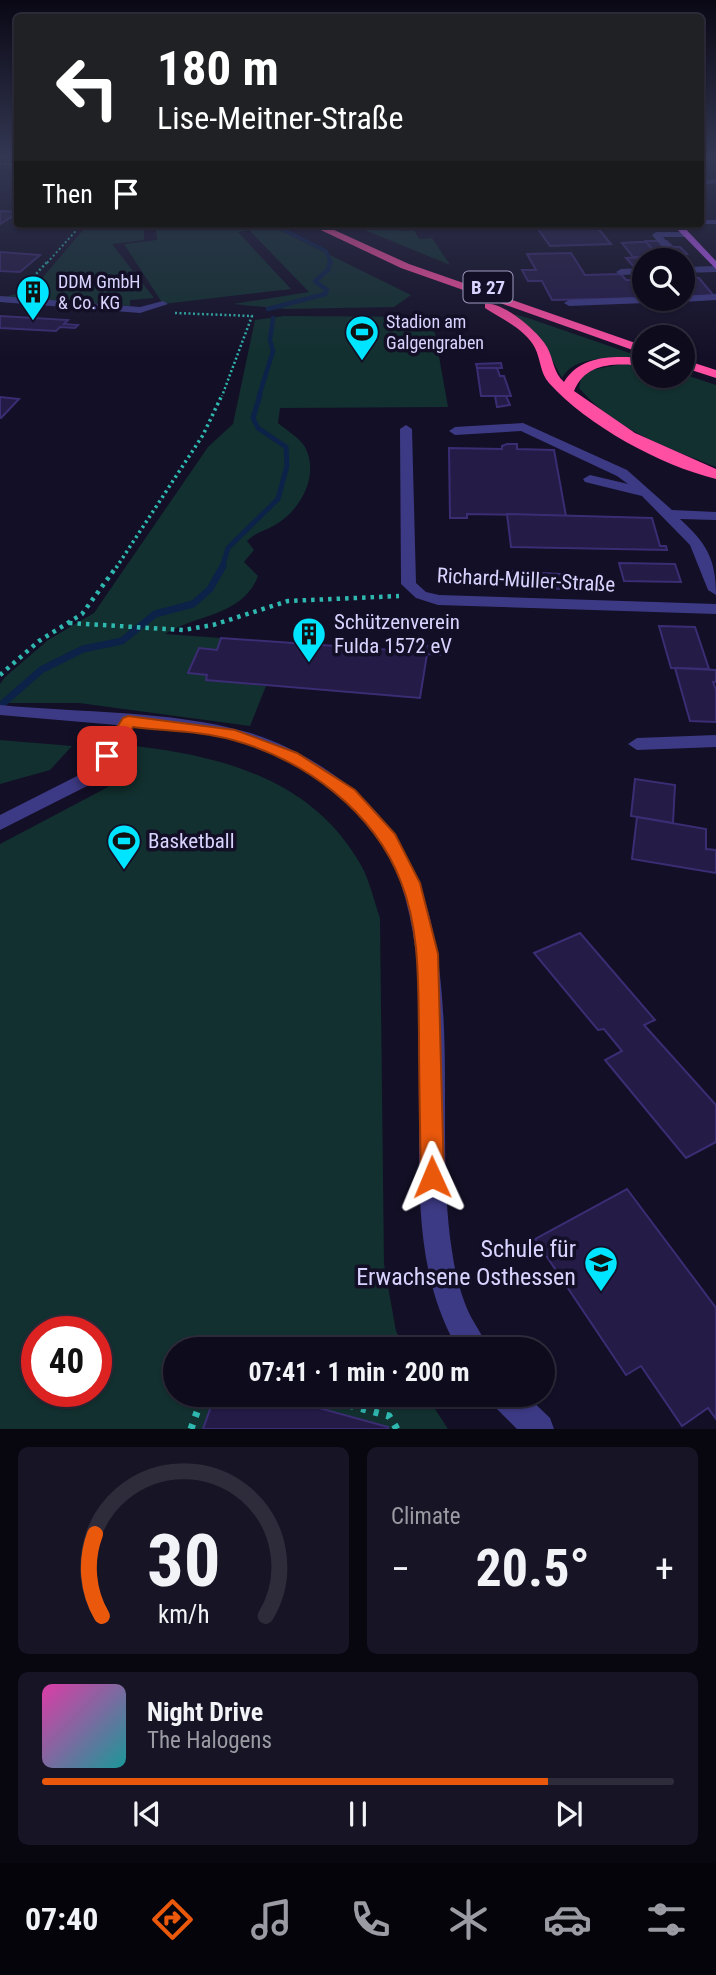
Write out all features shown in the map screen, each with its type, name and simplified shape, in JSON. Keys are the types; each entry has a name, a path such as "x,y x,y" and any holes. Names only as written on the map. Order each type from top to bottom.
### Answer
{"highway":[{"name":"B 27","path":"322,228 405,266 632,347"},
{"name":"B 27","path":"346,228 477,282 632,337"},
{"path":"450,283 507,317 533,337 540,347 551,378 592,414 660,451 716,474"},
{"path":"695,358 716,364"},
{"path":"566,391 570,378 582,368 615,361 632,362"},
{"path":"695,368 716,375"},
{"path":"695,371 716,375"}],"main road":[{"path":"680,228 716,268"}],"street":[{"path":"667,248 656,235 686,234"},
{"path":"695,267 716,268"},
{"path":"621,272 632,272"},
{"path":"695,298 716,297"},
{"path":"0,299 140,310 163,304"},
{"path":"569,303 632,301"},
{"path":"455,431 523,427 622,473 647,492 697,542 715,586"},
{"name":"Richard-Müller-Straße","path":"406,429 409,584 421,595 438,600 716,610"},
{"path":"590,479 647,492"},
{"path":"668,514 716,516"},
{"path":"0,710 128,721 235,735 291,757 349,794 388,838 411,883 428,954 433,1204 442,1279 469,1337"},
{"path":"0,823 94,775 128,721"},
{"path":"637,744 716,741"},
{"path":"517,1407 539,1429"}],"path":[{"path":"22,288 78,228"},
{"path":"0,675 38,641 82,614 99,593 203,435 229,381 252,316 140,310"},
{"path":"69,623 183,630 213,625 288,601 421,595"},
{"path":"191,1429 199,1407"},
{"path":"356,1407 389,1416 397,1429"}],"green space":[{"path":"85,228 144,228 144,240 112,244 154,298 130,300 130,306 4,297 25,292 38,283"},
{"path":"156,228 275,228 411,295 394,307 287,309 233,304 309,292 249,230 238,232 291,289 163,304 124,244 157,240"},
{"path":"360,228 414,230 419,239 432,238 450,265"},
{"path":"513,314 632,354 632,358 587,361 568,370 562,378 539,336"},
{"path":"284,316 432,317 448,407 280,408 278,423 306,449 310,471 305,492 284,519 247,541 254,550 244,562 258,576 242,599 230,607 165,634 221,638 217,650 199,649 188,673 207,675 206,680 266,686 250,726 79,703 0,703 0,684 5,677 48,640 94,613 208,447 233,424 255,320"},
{"path":"632,364 632,388 695,388 695,378 716,385 716,467 642,436 593,403 579,388 581,378 592,370"},
{"path":"0,740 72,746 50,770 0,784"},
{"path":"126,745 195,756 260,776 290,792 318,812 342,837 365,873 380,918 384,1264 399,1337 163,1337 163,1407 434,1407 448,1429 0,1429 0,844 108,787"}],"building":[{"path":"598,228 611,244 550,246 538,229"},
{"path":"646,241 667,241 673,247 681,248 651,248"},
{"path":"646,242 651,248 632,248 632,256 622,243"},
{"path":"0,252 40,255 20,272 0,271"},
{"path":"571,253 585,275 621,274 626,280 632,280 632,298 552,300 542,281 528,281 522,270 536,270 527,254"},
{"path":"695,278 699,278 714,296 695,297"},
{"name":"DDM GmbH & Co. KG","path":"0,316 68,320 64,324 78,325 75,328 60,327 56,331 0,328"},
{"path":"501,363 502,368 477,368 476,364"},
{"path":"477,368 497,368 500,376 504,376 511,396 481,396"},
{"path":"495,396 506,396 510,405 497,407"},
{"path":"0,397 19,399 1,418 0,418"},
{"path":"517,444 517,449 554,450 566,516 467,514 467,518 450,518 449,448 502,449 502,446"},
{"path":"507,514 652,518 660,546 666,546 667,550 511,547"},
{"path":"619,563 675,564 681,582 624,581"},
{"path":"511,571 576,575 579,590 512,586"},
{"path":"659,626 695,627 709,669 671,668"},
{"name":"Schützenverein Fulda 1572 eV","path":"221,638 392,650 393,645 441,646 440,655 427,654 420,698 206,680 207,675 188,673 199,648 217,650"},
{"path":"675,668 716,670 716,682 713,682 716,690 716,722 690,721"},
{"path":"635,779 675,785 673,823 631,816"},
{"path":"637,817 706,829 706,849 716,850 716,873 632,859"},
{"path":"580,933 655,1020 644,1025 716,1105 716,1142 686,1158 605,1060 622,1051 604,1029 598,1030 534,953"},
{"path":"627,1189 716,1308 716,1419 708,1408 682,1426 641,1366 626,1375 535,1239"},
{"path":"211,1407 316,1407 388,1427 388,1429 203,1429"}],"waterway":[{"path":"280,228 326,251 331,263"},
{"path":"268,309 325,294 327,290 315,281 328,270 330,261"},
{"path":"259,396 273,351 270,340 273,318"},
{"path":"222,568 228,548 278,499 287,466 286,447 258,428 253,418 260,395"},
{"path":"0,706 41,670 83,649 122,641 155,614 193,604 210,589 222,568"}],"place":[{"name":"DDM GmbH & Co. KG","path":"33,322"},
{"name":"Stadion am Galgengraben","path":"362,362"},
{"name":"Schützenverein Fulda 1572 eV","path":"309,664"},
{"name":"Basketball","path":"124,871"},
{"name":"Schule für Erwachsene Osthessen","path":"601,1293"}],"route":[{"path":"107,756 128,721 235,735 291,757 320,773 349,794 388,838 411,883 428,954 432,1177"}]}
